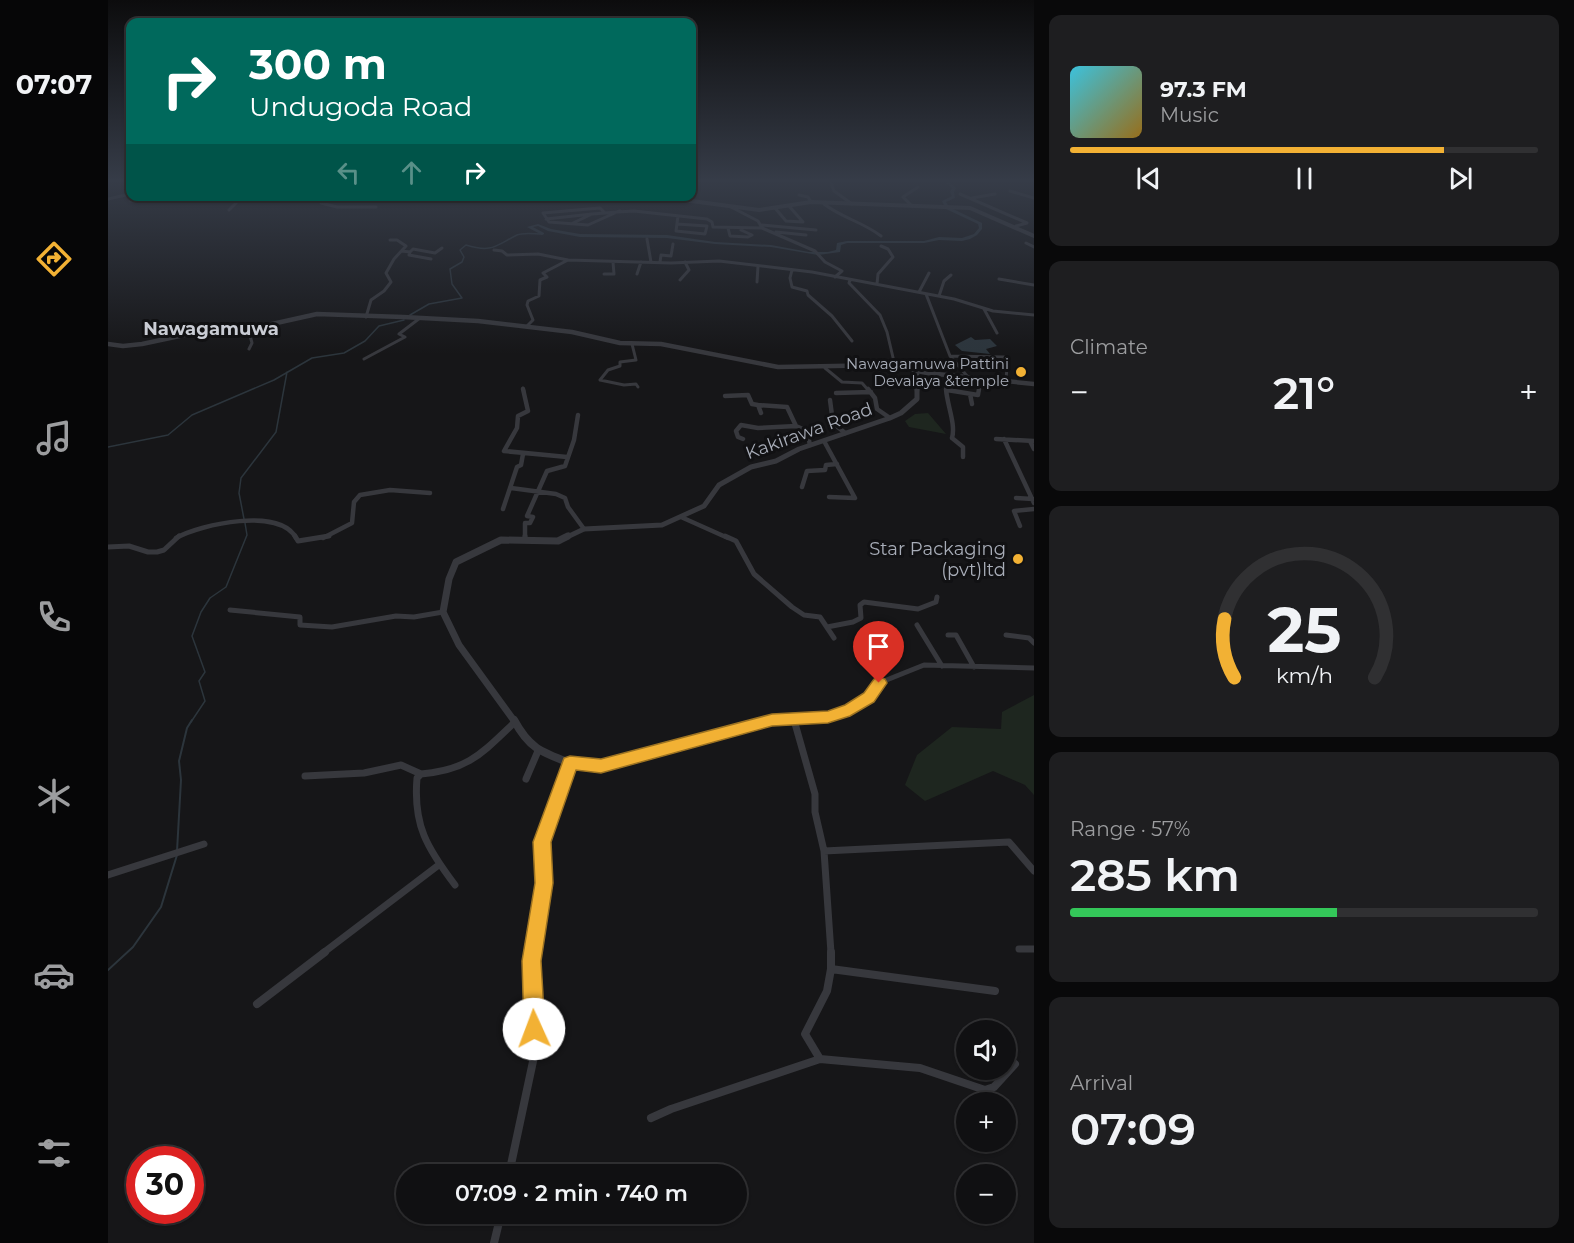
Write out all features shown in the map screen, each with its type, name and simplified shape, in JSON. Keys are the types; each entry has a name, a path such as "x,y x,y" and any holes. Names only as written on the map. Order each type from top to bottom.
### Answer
{"street":[{"path":"785,238 842,271 835,277"},
{"path":"647,239 651,262"},
{"path":"366,317 371,300 384,291 391,282 386,273 406,246 404,243 390,240"},
{"path":"1026,243 1034,246"},
{"path":"660,262 661,255 671,256 673,244"},
{"path":"877,284 878,274 893,257 888,249 881,246"},
{"path":"402,251 410,252 413,249 435,253 442,248"},
{"path":"494,250 502,251 507,255 538,254 568,260 719,261 877,284 939,296 984,309 1034,315"},
{"path":"410,252 409,255 431,259"},
{"path":"527,326 533,320 527,305 528,301 540,296 540,280 547,277 543,273 568,260"},
{"path":"604,274 614,274 613,262"},
{"path":"637,274 641,262"},
{"path":"680,280 689,270 685,262"},
{"path":"757,282 758,266"},
{"path":"792,270 790,278 792,287 807,291 832,316 852,341"},
{"path":"919,292 929,273"},
{"path":"939,296 944,281 951,275"},
{"path":"999,279 1034,285"},
{"path":"850,280 849,283 871,302 881,320 895,357 895,366"},
{"path":"926,294 950,356 968,377"},
{"path":"984,309 997,333"},
{"path":"108,344 123,346 208,330 248,328 317,314 366,317 403,316 527,326 632,344 661,344 778,367 895,366 946,375 1034,384"},
{"path":"364,359 405,337 399,334 420,318"},
{"path":"248,328 252,343 249,349"},
{"path":"632,344 636,360 620,362 620,366 608,370 600,380 624,385 636,384 638,387"},
{"path":"950,356 1004,357 1007,366 1006,380"},
{"path":"825,368 842,382 860,382 871,392 877,409 891,418"},
{"name":"Kakirawa Road","path":"443,612 449,579 456,562 501,540 558,541 584,529 662,525 704,507 719,485 751,466 776,461 810,445 891,418 916,401 917,371"},
{"path":"946,375 947,408 953,422 952,438"},
{"path":"947,390 978,395 976,377"},
{"path":"523,388 528,411 518,416 517,428 504,451 567,458"},
{"path":"836,393 871,392"},
{"path":"970,394 972,404"},
{"path":"725,396 748,395 752,404 787,407 796,426"},
{"path":"830,400 833,423 845,434"},
{"path":"758,405 760,413"},
{"path":"525,540 525,523 530,523 533,517 527,516 535,494 539,491 547,471 565,466 575,437 574,428 578,416"},
{"path":"743,439 738,437 736,431 739,426 758,428 796,426 807,431 810,445"},
{"path":"945,440 952,438"},
{"path":"952,438 963,447 963,457"},
{"path":"996,439 1032,441 1034,449"},
{"path":"1004,439 1033,500"},
{"path":"824,441 855,498 829,497"},
{"path":"503,509 518,467 521,465 523,454"},
{"path":"802,487 807,471 825,470 826,465 837,464"},
{"path":"510,488 539,491 565,498 568,507 584,529"},
{"path":"108,547 137,547 145,552 159,552 167,548 177,536 224,522 250,519 285,526 294,531 298,541 328,537 338,529 352,523 352,510 360,494 381,491 430,493"},
{"path":"1016,498 1033,500"},
{"path":"1020,526 1014,511 1034,509"},
{"path":"681,517 736,541 742,546 744,556 754,573 793,610 805,616 820,617 834,638"},
{"path":"827,627 853,622 861,618 860,605 864,602 918,609 936,602 938,597"},
{"path":"230,610 300,617 300,625 332,627 396,616 443,612 451,624 459,645 510,712 523,737 538,751 570,763 601,766 772,720 828,717 850,710 869,697 879,683 924,665 1034,668"},
{"path":"918,625 942,666"},
{"path":"948,635 956,635 974,667"},
{"path":"1006,635 1029,638 1034,643"},
{"path":"794,720 815,794 815,812 824,851 826,899 831,930 831,969 827,991 805,1034 820,1059"},
{"path":"304,776 364,773 401,765 421,774 444,772 474,760 515,722"},
{"path":"526,779 538,751"},
{"path":"511,1164 535,1052 532,961 544,883 542,842 570,763"},
{"path":"421,774 417,778 414,802 422,838 455,885"},
{"path":"824,851 1009,842 1034,871"},
{"path":"108,875 204,844"},
{"path":"257,1004 440,864"},
{"path":"1019,949 1034,949"},
{"path":"831,969 995,991"},
{"path":"651,1118 671,1109 820,1059 920,1068 985,1090 994,1087 1001,1080"},
{"path":"494,1243 499,1224"}],"shaded area":[{"path":"971,337 975,340 990,339 997,346 986,349 990,354 962,351 955,345"},
{"path":"928,413 946,434 909,427 905,421 915,414"},
{"path":"1034,695 1034,795 1025,785 993,771 925,801 905,785 917,755 952,727 1001,729 1002,712"}],"waterway":[{"path":"410,315 429,304 462,298 452,284 450,269 462,262 464,257 460,250 466,245 488,248 511,238"},
{"path":"681,238 715,243 771,246 818,254 838,251 839,244 847,242 924,242 931,239 969,238"},
{"path":"287,373 312,358 344,353 365,341 379,326 404,320"},
{"path":"108,447 168,435 192,415 287,373"},
{"path":"244,519 239,493 241,478 276,432 287,373"},
{"path":"191,722 205,701 199,681 205,672 192,636 201,612 210,598 226,587 247,535 245,523"},
{"path":"177,851 181,780 179,761 187,728 192,720"},
{"path":"108,970 133,947 161,907 177,855"}],"place":[{"name":"Nawagamuwa Pattini Devalaya &temple","path":"1021,372"},
{"name":"Star Packaging (pvt)ltd","path":"1018,559"}],"district":[{"name":"Nawagamuwa","path":"211,329"}],"route":[{"path":"534,1029 532,961 544,883 542,842 570,763 601,766 772,720 828,717 850,710 869,697 879,683"}]}
